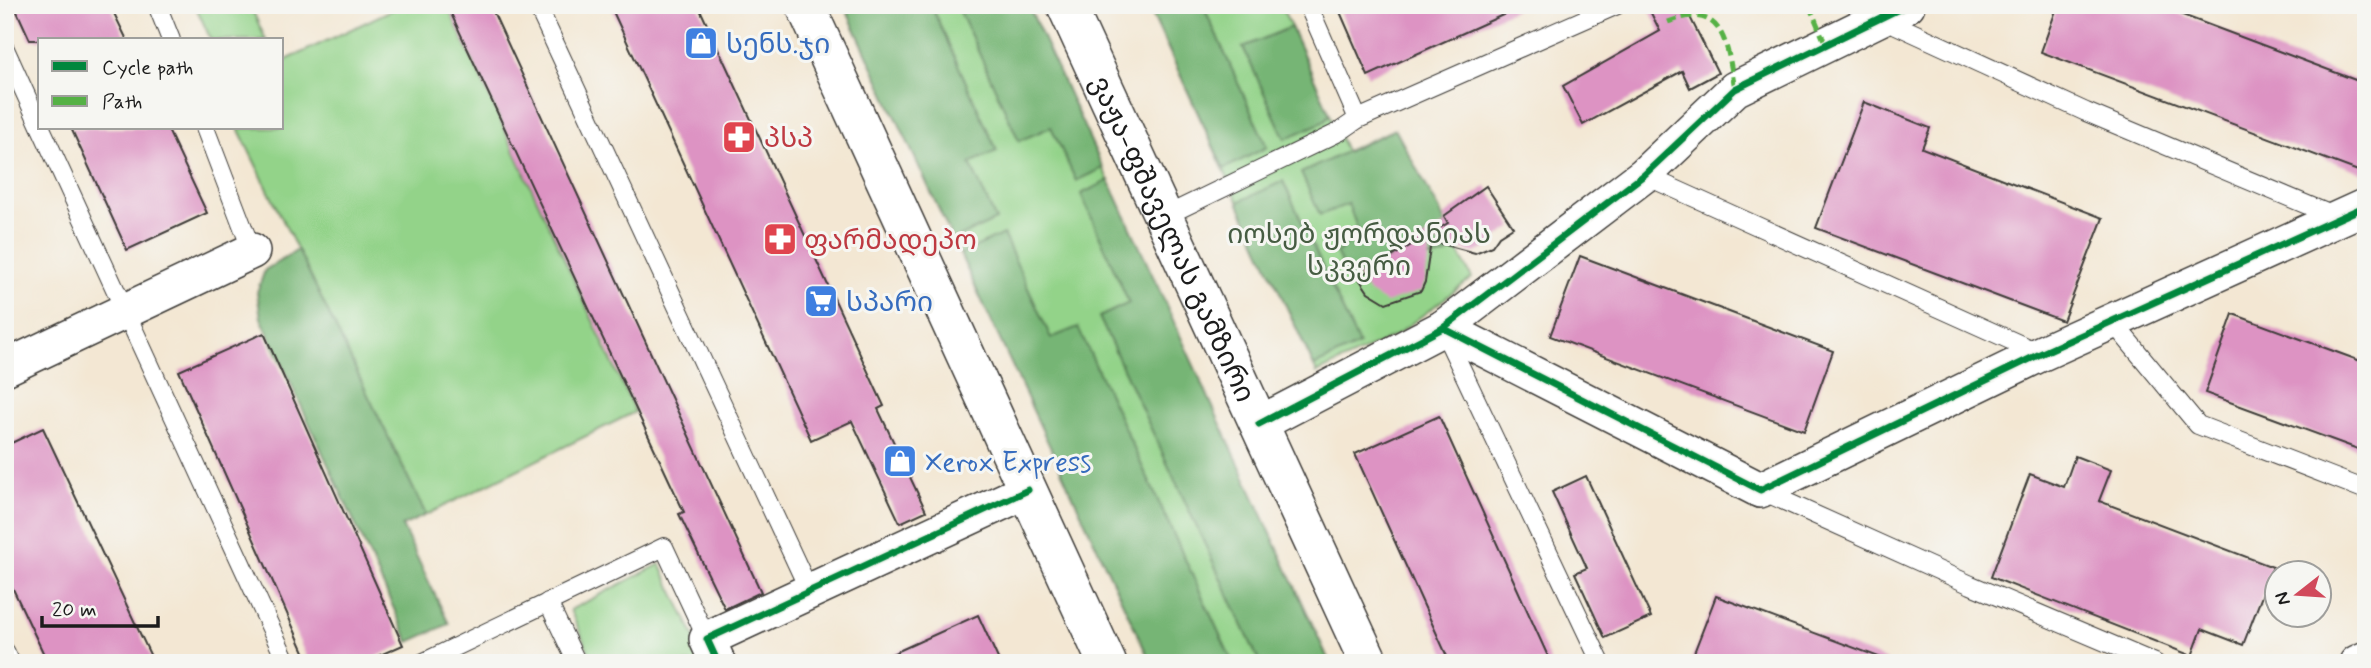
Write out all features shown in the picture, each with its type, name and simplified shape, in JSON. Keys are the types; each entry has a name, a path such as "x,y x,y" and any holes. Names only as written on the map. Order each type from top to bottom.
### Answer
{"main road":[{"path":"805,5 1107,663"},
{"name":"ვაჟა-ფშაველას გამზირი","path":"1066,5 1369,663"}],"street":[{"path":"1259,424 1443,328 1644,175 1735,89 1894,11"},
{"path":"1443,328 1760,490 2111,320 2352,212"},
{"path":"5,368 252,251"},
{"path":"713,651 809,590 1028,490"},
{"path":"2357,663 2366,659"}],"lane":[{"path":"157,5 170,38"},
{"path":"537,5 809,590"},
{"path":"1308,5 1358,119"},
{"path":"1163,217 1339,132 1358,119 1617,5"},
{"path":"1894,11 2086,112 2352,212"},
{"path":"5,49 38,120"},
{"path":"42,130 287,663"},
{"path":"206,130 252,251"},
{"path":"1644,175 2040,354"},
{"path":"2111,320 2198,425 2366,489"},
{"path":"1443,328 1601,663"},
{"path":"1760,490 1971,585 2155,663"},
{"path":"422,663 664,547 713,651"},
{"path":"548,602 577,663"},
{"path":"5,651 11,663"}],"green space":[{"path":"195,5 250,5 265,38 210,38"},
{"path":"402,5 447,5 635,412 426,515 239,130 284,130 284,61"},
{"path":"844,5 1028,5 1330,663 1151,663"},
{"path":"844,5 931,5 997,151 970,163 996,220 953,240"},
{"path":"957,5 1028,5 1103,168 1076,181 1051,127 1019,141"},
{"name":"იოსებ ჟორდანიას სკვერი","path":"1148,5 1281,5 1346,151 1395,129 1472,278 1395,336 1317,373"},
{"path":"1148,5 1203,5 1267,147 1224,169"},
{"path":"1291,27 1330,114 1325,121 1285,139 1243,47"},
{"path":"1395,129 1440,211 1453,243 1448,254 1436,258 1422,256 1407,247 1349,281 1336,252 1341,250 1339,247 1361,238 1348,204 1320,215 1301,173"},
{"path":"1109,180 1330,663 1260,663 1099,317 1129,303 1081,194"},
{"path":"1283,181 1359,345 1314,366 1238,202"},
{"path":"1003,234 1051,338 1078,327 1233,663 1151,663 960,254"},
{"path":"298,250 426,515 402,526 449,624 409,642 261,318 257,292 265,270"},
{"path":"660,564 707,663 594,663 570,610"}],"building":[{"path":"14,5 110,5 126,38 38,38 30,40"},
{"path":"447,5 490,5 761,592 725,609 679,514 684,512"},
{"path":"610,5 698,5 884,406 878,409 926,511 900,523 852,421 811,440"},
{"path":"1337,5 1525,5 1368,76"},
{"path":"1647,5 1684,5 1718,73 1690,88 1682,71 1583,125 1563,86 1660,31"},
{"path":"2058,5 2156,5 2366,84 2366,174 2041,52"},
{"path":"1864,102 1930,128 1922,148 2103,218 2063,321 1816,228"},
{"path":"72,130 168,130 207,213 127,250"},
{"path":"1486,186 1513,227 1499,236 1492,246 1475,253 1431,241 1425,282 1421,291 1386,303 1368,292 1358,277 1448,223 1444,216"},
{"path":"1580,256 1833,351 1804,431 1550,336"},
{"path":"2233,314 2366,363 2366,452 2205,393"},
{"path":"264,333 403,645 362,663 309,663 179,371"},
{"path":"1439,416 1551,663 1450,663 1355,454"},
{"path":"43,428 154,663 48,663 5,572 5,446"},
{"path":"2075,456 2111,470 2099,501 2262,563 2262,596 2243,645 2202,629 2192,656 1991,577 2030,474 2064,487"},
{"path":"1586,476 1651,617 1605,638 1575,573 1587,568 1552,492"},
{"path":"1716,596 1887,660 1886,663 1690,663"},
{"path":"978,615 1000,663 872,663"}],"marked path":[{"path":"1809,5 1826,45"},
{"path":"1668,22 1687,17 1701,17 1712,22 1725,43 1735,89"}],"cycle path":[{"path":"1259,424 1443,328 1644,175 1735,89 1907,5"},
{"path":"1443,328 1760,490 2040,354 2366,206"},
{"path":"718,663 707,639 1028,490"}],"place":[{"name":"სენს.ჯი","path":"701,43"},
{"name":"პსპ","path":"739,137"},
{"name":"ფარმადეპო","path":"780,239"},
{"name":"სპარი","path":"821,301"},
{"name":"Xerox Express","path":"900,461"}]}
